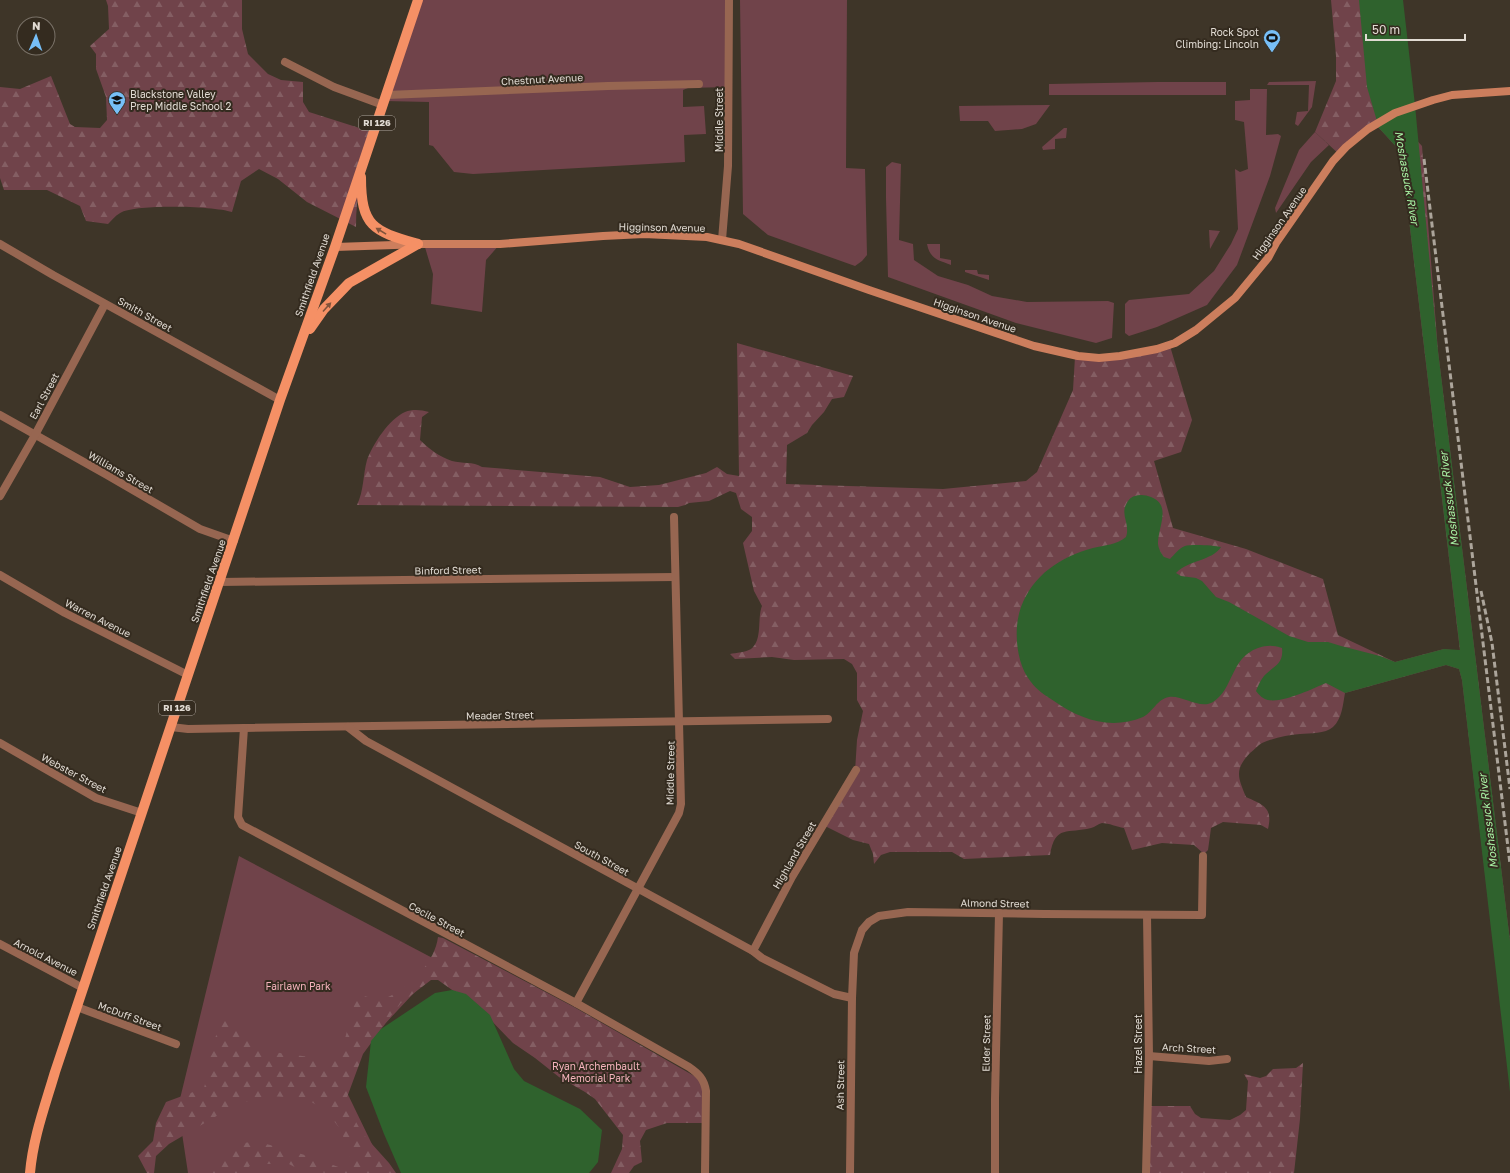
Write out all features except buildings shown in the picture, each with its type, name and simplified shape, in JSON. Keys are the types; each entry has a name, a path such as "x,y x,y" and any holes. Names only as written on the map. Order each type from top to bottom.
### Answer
{"main road":[{"name":"Smithfield Avenue","path":"30,1173 34,1145 40,1120 83,988 280,400 335,247 418,0"},
{"path":"361,168 362,200 364,210 371,224 392,237 418,244"},
{"path":"303,338 324,309 349,283 398,257 418,244"}],"street":[{"name":"Middle Street","path":"722,240 728,166 729,0"},
{"path":"285,62 334,87 385,100"},
{"name":"Chestnut Avenue","path":"385,100 608,86 699,84"},
{"name":"Higginson Avenue","path":"335,247 418,244 500,244 644,234 707,237 739,244 1034,346 1078,356 1099,358 1120,356 1157,349 1175,343 1196,330 1235,298 1268,258 1276,243 1333,161 1360,136 1378,122 1415,105 1452,95 1510,91"},
{"name":"Smith Street","path":"0,244 52,275 280,400"},
{"name":"Earl Street","path":"0,496 35,435 105,304"},
{"name":"Williams Street","path":"0,416 200,529 234,541"},
{"name":"Middle Street","path":"576,1004 679,813 682,804 674,517"},
{"name":"Warren Avenue","path":"0,575 65,613 188,675"},
{"name":"Binford Street","path":"220,582 675,577"},
{"name":"Meader Street","path":"171,727 188,729 828,719"},
{"name":"South Street","path":"348,727 366,741 753,951 762,958 834,994 852,998"},
{"name":"Cecile Street","path":"244,728 238,817 242,826 576,1004 699,1074 705,1082 706,1091 705,1173"},
{"name":"Webster Street","path":"0,743 96,798 142,813"},
{"name":"Highland Street","path":"753,951 792,877 856,770"},
{"name":"Almond Street","path":"852,998 854,953 857,942 862,930 869,922 879,916 908,912 1202,915 1203,856"},
{"name":"Elder Street","path":"995,1173 999,913"},
{"name":"Hazel Street","path":"1146,1173 1149,1056 1147,915"},
{"name":"Arnold Avenue","path":"0,944 83,988"},
{"name":"Ash Street","path":"850,1173 852,998"},
{"name":"McDuff Street","path":"77,1007 176,1044"},
{"name":"Arch Street","path":"1149,1056 1208,1061 1228,1060"}],"green space":[{"name":"Blackstone Valley Prep Middle School 2","path":"106,0 242,0 242,29 248,54 268,74 281,80 303,82 303,102 309,112 372,132 357,202 356,227 307,202 278,179 259,169 241,181 232,212 194,207 131,209 122,212 108,224 86,221 80,206 47,190 4,190 0,178 0,87 20,89 51,76 70,124 75,127 100,128 107,120 106,97 96,69 96,54 90,46 109,29 108,6"},
{"path":"418,0 729,0 728,87 688,88 683,90 683,107 704,106 706,134 684,135 685,162 473,174 454,172 433,146 429,145 429,102 385,101"},
{"path":"740,0 847,0 846,168 865,169 867,255 855,266 768,235 743,214"},
{"path":"1331,0 1369,0 1394,116 1422,146 1438,351 1510,941 1510,1081 1462,680 1459,669 1446,665 1345,693 1340,716 1336,724 1330,729 1317,733 1295,734 1281,737 1260,744 1245,759 1239,774 1246,797 1258,802 1266,808 1269,816 1268,829 1261,825 1223,822 1211,828 1208,850 1204,854 1194,845 1162,843 1132,850 1124,828 1102,823 1091,828 1059,834 1052,845 1050,855 964,859 952,852 890,852 881,855 874,864 873,854 869,844 853,840 825,826 855,772 857,740 863,711 857,700 857,673 852,664 844,659 794,660 772,657 735,659 730,654 749,650 755,645 762,606 754,591 743,543 752,531 752,517 741,509 736,493 730,491 709,501 689,503 678,507 357,505 361,494 367,460 377,440 393,420 399,415 414,410 429,412 422,417 420,440 439,455 456,462 475,464 482,467 600,477 630,487 659,485 706,473 717,467 727,474 739,476 737,343 853,376 844,397 832,399 824,412 807,433 787,445 786,484 943,489 1026,481 1037,472 1073,390 1075,357 1121,358 1170,346 1192,420 1181,452 1154,461 1173,528 1246,549 1323,579 1338,635 1395,662 1444,649 1460,651 1401,152 1375,125 1340,155 1315,132 1336,81 1336,56"},
{"path":"1316,81 1312,107 1298,126 1295,124 1297,112 1308,111 1309,85 1267,85 1269,82"},
{"path":"1226,82 1226,95 1049,95 1049,84"},
{"path":"1250,89 1267,89 1266,135 1278,134 1281,136 1270,176 1237,265 1207,305 1157,327 1129,336 1125,333 1125,304 1129,300 1189,294 1214,271 1231,244 1238,229 1235,169 1240,172 1248,169 1244,122 1235,120 1235,101 1250,100"},
{"path":"1050,105 1036,124 1022,129 995,131 988,121 960,121 959,106"},
{"path":"1064,128 1067,128 1066,138 1055,139 1055,149 1043,150 1042,147"},
{"path":"1315,132 1329,145 1311,162 1276,213 1275,208 1299,150"},
{"path":"892,162 901,164 899,240 913,244 914,260 938,276 968,285 992,296 1027,302 1108,301 1114,303 1112,338 1096,343 1016,323 888,277 886,167"},
{"path":"1209,230 1220,231 1210,249"},
{"path":"424,244 500,244 486,260 482,312 431,304 433,274"},
{"path":"927,244 940,244 940,258 951,260 951,265 932,256"},
{"path":"965,270 977,270 978,274 989,275 989,280 965,272"},
{"name":"Fairlawn Park","path":"239,856 442,963 338,1074 386,1173 188,1173 178,1107"},
{"name":"Ryan Archembault Memorial Park","path":"438,937 443,938 574,1007 703,1081 703,1123 667,1123 646,1130 640,1141 642,1162 634,1166 629,1173 611,1173 622,1149 623,1135 595,1099 559,1077 513,1043 486,1015 455,992 438,980 431,980 401,1003 363,1054 346,1100 349,1109 362,1133 396,1173 328,1173 302,1171 289,1164 252,1164 242,1173 207,1173 210,1168 237,1147 244,1143 253,1142 281,1148 353,1172 354,1169 341,1130 326,1111 305,1098 267,1096 242,1103 225,1111 169,1144 156,1156 154,1173 147,1173 138,1156 153,1141 156,1123 166,1102 204,1088 210,1064 210,1051 225,1013 239,1024 242,1034 254,1046 273,1052 324,1059 342,1050 355,1001 359,995 384,999 408,985 428,963 436,946"},
{"path":"1303,1063 1300,1119 1294,1173 1146,1173 1146,1106 1190,1106 1195,1114 1201,1118 1230,1120 1246,1110 1248,1081 1244,1074 1260,1078 1266,1076 1273,1069 1296,1068"}],"water":[{"name":"Moshassuck River","path":"1359,0 1403,0 1415,105 1438,351 1510,941 1510,1092 1462,680 1459,669 1446,665 1345,693 1326,683 1289,698 1268,700 1261,697 1256,691 1264,676 1280,662 1282,648 1264,646 1249,653 1242,659 1225,689 1213,702 1203,704 1180,698 1169,697 1161,700 1143,717 1131,721 1108,723 1086,718 1064,708 1033,685 1022,666 1017,646 1017,625 1021,607 1026,596 1040,577 1059,562 1081,552 1114,543 1126,537 1127,529 1124,514 1125,507 1132,497 1137,495 1145,495 1151,497 1161,505 1162,517 1158,543 1164,557 1170,559 1177,551 1188,545 1221,547 1212,555 1187,565 1176,573 1181,576 1196,578 1202,581 1216,597 1229,602 1289,636 1308,642 1328,642 1380,656 1395,662 1444,649 1460,650 1401,152 1379,128 1367,87"},
{"path":"452,990 466,994 490,1015 514,1069 524,1081 580,1109 602,1130 598,1162 589,1173 401,1173 366,1087 371,1041 381,1029 435,993"}],"railway":[{"path":"1424,159 1510,864"},
{"path":"1481,591 1492,643 1510,789"}],"place":[{"name":"Rock Spot Climbing: Lincoln","path":"1272,53"},
{"name":"Blackstone Valley Prep Middle School 2","path":"117,115"}]}
